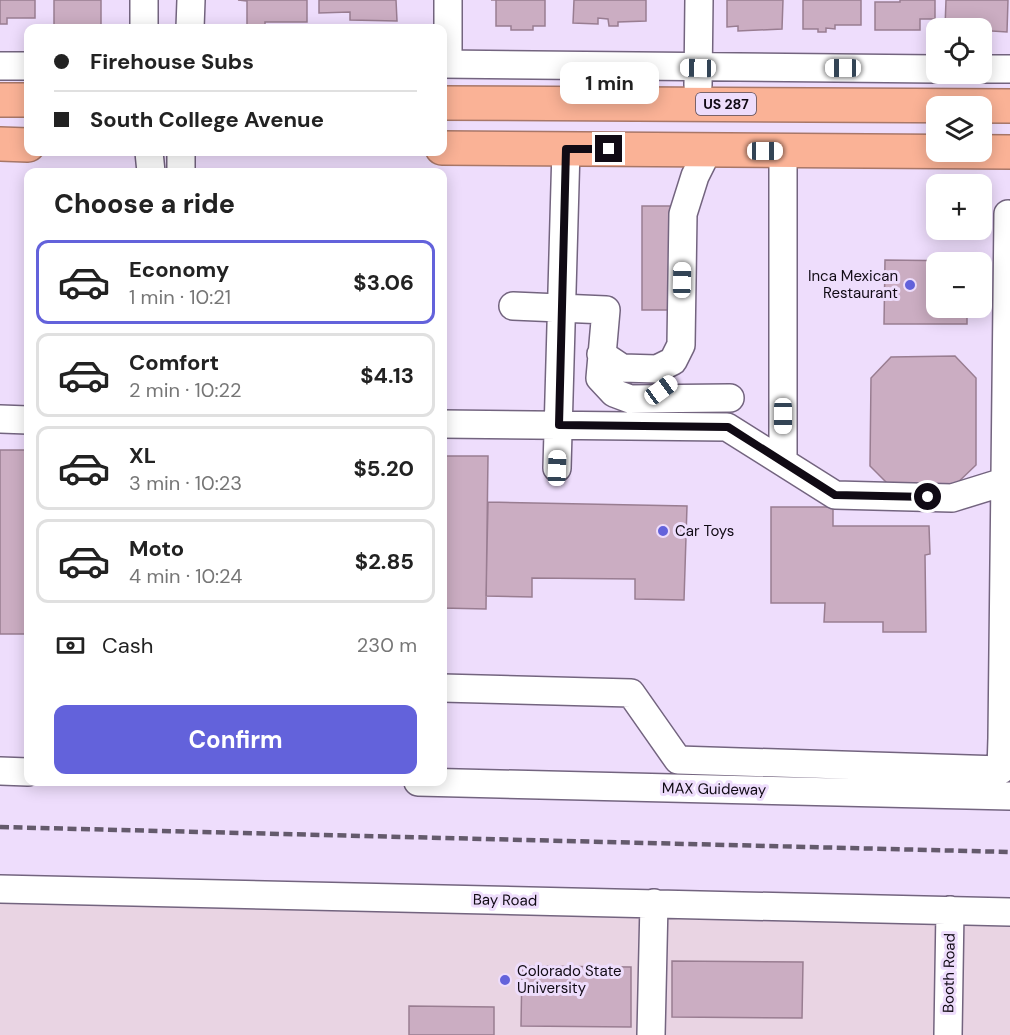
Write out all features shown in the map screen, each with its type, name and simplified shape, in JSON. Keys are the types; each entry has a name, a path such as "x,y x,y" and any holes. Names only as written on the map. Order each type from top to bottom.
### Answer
{"highway":[{"path":"0,100 24,100"},
{"name":"US 287","path":"447,103 1010,106"},
{"path":"566,149 576,135 590,126 616,124 634,117 641,104"},
{"path":"0,144 24,144"},
{"path":"447,148 1010,152"}],"street":[{"path":"144,0 144,24"},
{"path":"190,24 191,0"},
{"path":"447,24 448,0"},
{"path":"698,104 699,0"},
{"path":"447,64 926,69"},
{"path":"0,66 24,66"},
{"path":"992,69 1010,69"},
{"path":"557,468 566,149"},
{"path":"601,354 611,375 625,388 643,391 661,390 674,380 680,364 683,214 695,176 708,150"},
{"path":"783,151 783,462"},
{"path":"447,688 631,693 678,760 1001,770 1006,738 1008,214"},
{"path":"513,306 606,310 600,378 614,393 630,399 730,398"},
{"path":"0,419 24,420"},
{"path":"447,424 728,427 835,495 952,498 1008,482"},
{"path":"0,771 24,772"},
{"name":"MAX Guideway","path":"447,783 1010,796"},
{"name":"Bay Road","path":"0,889 1010,912"},
{"path":"651,1035 654,903"},
{"name":"Booth Road","path":"948,1035 950,910"}],"shaded area":[{"name":"Colorado State University","path":"0,901 1010,924 1010,1035 0,1035"}],"building":[{"path":"0,0 35,0 35,18 7,18 7,24 0,24"},
{"path":"54,0 101,0 101,24 54,24"},
{"path":"238,0 307,0 307,22 247,24 247,1"},
{"path":"319,0 396,0 397,21 350,20 350,12 319,13"},
{"path":"496,0 545,0 545,26 533,26 533,30 511,30 511,26 496,26"},
{"path":"574,0 646,0 646,21 618,22 618,26 609,26 608,19 598,18 598,24 573,23"},
{"path":"727,0 783,0 782,29 738,31 738,26 727,27"},
{"path":"803,0 861,0 861,25 835,25 835,29 826,28 826,32 818,32 818,29 803,29"},
{"path":"900,0 935,0 935,18 920,19 920,30 875,30 875,2 900,2"},
{"path":"946,0 1008,0 1007,32 992,31 992,18 945,18"},
{"path":"642,206 679,206 679,310 642,310"},
{"name":"Inca Mexican Restaurant","path":"885,260 926,260 926,318 967,318 967,324 884,324"},
{"path":"955,356 976,378 976,465 953,487 891,487 870,466 871,378 891,357"},
{"path":"0,450 24,450 24,634 0,634"},
{"path":"447,456 488,456 486,609 447,608"},
{"path":"488,502 687,506 684,600 635,599 635,579 532,578 532,597 486,596"},
{"path":"771,507 833,507 833,526 929,526 930,554 925,555 926,632 883,632 883,622 824,622 825,603 771,603"},
{"path":"672,961 803,962 802,1018 672,1017"},
{"path":"522,966 631,967 631,1027 521,1026"},
{"path":"409,1006 494,1007 494,1035 409,1035"}],"railway":[{"path":"0,827 1010,852"}],"place":[{"name":"Inca Mexican Restaurant","path":"910,285"},
{"name":"Car Toys","path":"663,531"},
{"name":"Colorado State University","path":"505,980"}],"route":[{"path":"609,149 566,149 559,425 728,427 835,495 928,497"}]}
